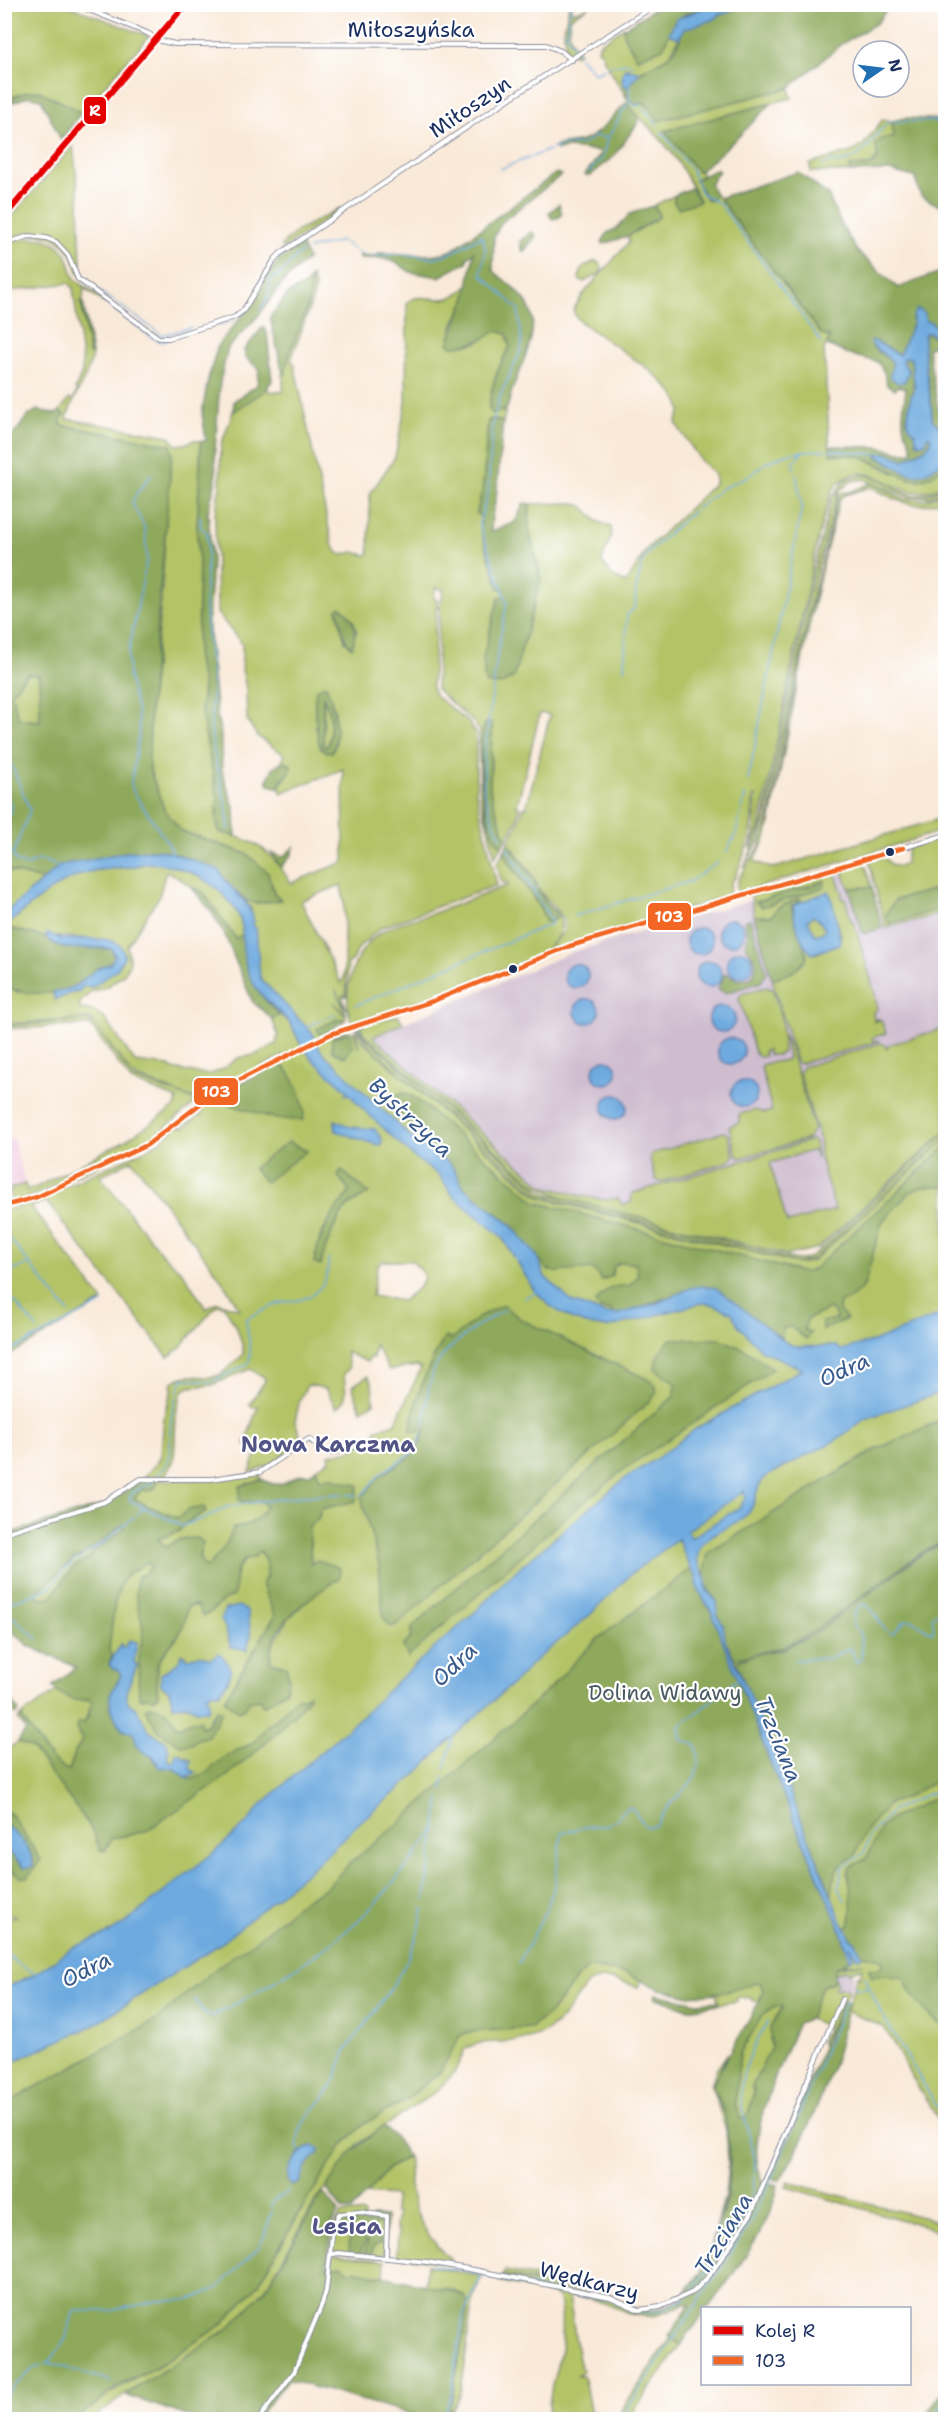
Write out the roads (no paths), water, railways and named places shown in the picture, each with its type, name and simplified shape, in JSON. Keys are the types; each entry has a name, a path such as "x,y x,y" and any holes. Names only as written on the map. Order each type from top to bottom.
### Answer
{"street":[{"name":"Miłoszyńska","path":"74,4 169,43 546,45 561,51 572,60"},
{"name":"Miłoszyn","path":"4,244 29,236 56,242 68,255 78,279 156,337 169,338 240,314 275,259 510,98 657,4"},
{"path":"4,1206 37,1197 147,1145 206,1098 331,1034 433,1001 570,946 945,835"},
{"path":"4,1533 104,1502 141,1479 238,1477 260,1472 309,1439 326,1452 333,1453 373,1441"},
{"name":"Wędkarzy","path":"329,2255 338,2253 460,2267 610,2297 639,2310 660,2307 693,2292 710,2275 751,2214 842,1999"},
{"path":"258,2420 294,2372 325,2297 333,2228 339,2214 359,2212 387,2216 386,2258"}],"water":[{"path":"711,5 736,5 728,13 720,14 715,19 684,29 679,38 669,34 676,19"},
{"path":"625,68 640,72 627,87 623,85 622,75"},
{"path":"917,309 923,312 926,321 931,322 938,331 946,333 945,338 938,339 931,333 925,333 924,340 932,419 945,433 945,459 932,470 913,474 876,454 886,453 905,460 926,448 931,442 928,436 925,443 917,443 915,433 907,421 911,396 915,390 911,358 904,358 903,362 909,372 904,382 898,383 890,377 893,362 871,344 871,341 899,355"},
{"name":"Odra","path":"165,851 219,870 251,913 254,922 252,925 256,928 260,978 313,1034 321,1051 409,1135 451,1165 464,1188 510,1224 537,1256 545,1277 572,1302 606,1314 619,1314 654,1304 691,1288 701,1286 716,1288 788,1344 799,1347 836,1346 841,1350 877,1340 945,1313 945,1391 865,1419 836,1440 767,1476 759,1486 749,1512 739,1521 711,1536 705,1541 698,1554 698,1563 706,1579 706,1589 717,1602 717,1616 723,1625 725,1641 755,1706 842,1922 862,1956 857,1958 850,1946 853,1958 850,1960 840,1928 779,1784 711,1611 698,1589 696,1575 678,1539 632,1573 591,1614 529,1666 410,1780 360,1822 321,1860 220,1944 92,2026 5,2065 5,1988 37,1973 72,1948 109,1933 125,1923 213,1853 247,1823 261,1805 473,1614 511,1575 624,1479 656,1459 697,1428 802,1369 761,1350 738,1325 732,1313 712,1304 702,1303 607,1328 571,1319 550,1306 534,1290 502,1237 454,1197 439,1175 416,1159 349,1094 343,1095 347,1093 347,1090 307,1052 289,1022 263,997 248,973 238,914 218,890 198,876 175,867 150,863 88,872 56,887 5,926 5,913 61,865 127,852","holes":["744,1491 746,1496 740,1507 691,1538 687,1531"]},
{"path":"829,891 835,912 839,944 812,954 798,931 794,905","holes":["813,916 825,929 824,932 815,935 808,920"]},
{"path":"731,919 741,922 744,932 741,942 731,945 721,942 718,932 721,922"},
{"path":"699,928 708,932 712,941 708,950 699,954 690,950 686,941 690,932"},
{"path":"48,933 62,939 109,940 122,949 124,957 118,968 93,987 83,986 79,992 76,991 55,1000 53,992 73,987 97,969 111,963 115,955 112,949 60,946 46,936"},
{"path":"740,951 750,954 753,964 750,974 740,977 730,974 727,964 730,954"},
{"path":"709,961 718,965 722,974 718,983 709,987 700,983 696,974 700,965"},
{"path":"576,964 584,968 588,976 584,984 576,988 568,984 564,976 568,968"},
{"path":"587,999 595,1003 599,1011 595,1019 587,1023 579,1019 575,1011 579,1003"},
{"path":"722,1006 731,1010 735,1019 731,1028 722,1032 713,1028 709,1019 713,1010"},
{"path":"731,1038 740,1042 744,1051 740,1060 731,1064 722,1060 718,1051 722,1042"},
{"path":"605,1060 613,1064 617,1072 613,1080 605,1084 597,1080 593,1072 597,1064"},
{"path":"744,1081 753,1085 757,1094 753,1103 744,1107 735,1103 731,1094 735,1085"},
{"path":"615,1095 623,1099 627,1107 623,1115 615,1119 607,1115 603,1107 607,1099"},
{"path":"335,1120 350,1127 375,1129 382,1140 381,1145 336,1131"},
{"path":"239,1606 248,1612 251,1637 248,1650 231,1647 221,1620 225,1609"},
{"path":"129,1640 137,1642 134,1663 137,1665 126,1692 128,1703 136,1708 148,1729 167,1743 168,1761 174,1762 176,1753 187,1757 187,1761 191,1760 190,1769 197,1773 188,1776 189,1779 175,1769 159,1767 153,1756 139,1748 134,1733 123,1730 113,1712 110,1697 121,1676 119,1670 113,1669 109,1664 121,1644 123,1648"},
{"path":"219,1653 228,1664 231,1673 219,1693 213,1691 206,1696 209,1700 208,1710 197,1710 187,1705 172,1706 171,1692 161,1685 161,1674 179,1662 181,1654 188,1658 200,1655 211,1659"},
{"path":"5,1826 24,1843 31,1855 33,1866 24,1868 5,1847"},
{"path":"312,2146 319,2148 319,2152 304,2168 299,2183 291,2186 288,2174 292,2162 301,2152"}],"waterway":[{"path":"571,4 566,35 578,53"},
{"path":"580,57 594,73 604,69"},
{"path":"609,66 627,63 632,65"},
{"path":"629,85 630,102 638,107 641,104"},
{"path":"500,169 562,145 584,144 595,136 607,138 627,105"},
{"path":"643,108 657,125"},
{"path":"823,165 854,158 870,144 888,122 946,121"},
{"path":"661,131 692,171 701,193 720,204 822,343"},
{"path":"589,172 603,157 607,139"},
{"path":"309,249 342,241 360,254 369,256 404,254 433,258 451,253 481,236 485,250 481,274 518,309 522,344 500,396 493,421 488,492 479,524 507,602 498,649 484,756 484,792 501,838"},
{"path":"261,309 268,297 271,279 280,274 302,251"},
{"path":"85,281 162,335 191,328"},
{"path":"103,301 154,339 162,342 168,340"},
{"path":"210,327 235,320"},
{"path":"794,469 794,461 803,451 826,450"},
{"path":"830,450 876,454"},
{"path":"624,669 627,615 635,607 642,562 650,551 721,489 752,474 765,463 786,454 803,451"},
{"path":"152,474 136,494 132,503 145,528 147,559 128,655 129,679 137,711 139,731 131,784 134,793 171,848 172,853"},
{"path":"748,781 802,506 796,475"},
{"path":"200,516 201,528 207,532 208,540 205,602 212,682 211,730 229,830"},
{"path":"4,747 30,810 13,854 14,857 18,862 28,866 39,860 58,867"},
{"path":"4,790 12,807 4,827"},
{"path":"726,853 736,833 745,796"},
{"path":"356,1005 551,924 551,920 507,848"},
{"path":"5,852 13,854"},
{"path":"574,916 691,881 718,862"},
{"path":"306,1027 335,1014"},
{"path":"4,1232 69,1313"},
{"path":"177,1393 182,1379 211,1382 248,1364 250,1349 246,1319 277,1304 303,1299 315,1293 326,1278 328,1259"},
{"path":"4,1274 29,1264"},
{"path":"4,1289 37,1329"},
{"path":"524,1298 537,1292"},
{"path":"4,1354 103,1303"},
{"path":"424,1426 431,1380 441,1358 467,1334 505,1310"},
{"path":"157,1475 169,1460 171,1422 176,1397"},
{"path":"362,1495 381,1473 414,1452 422,1434"},
{"path":"153,1482 133,1492 129,1498 182,1526 229,1506 293,1497 357,1495"},
{"path":"137,1514 144,1508"},
{"path":"4,1604 43,1591 51,1586 70,1565 104,1542 134,1517"},
{"path":"795,1660 830,1658 849,1648 856,1662 861,1660 860,1633 853,1623 856,1610 864,1604 892,1634 906,1620 914,1621 932,1632 934,1629 932,1617 946,1610"},
{"path":"4,1614 12,1616 38,1639"},
{"path":"519,1963 546,1910 554,1888 562,1832 609,1824 630,1807 647,1827 656,1825 668,1807 691,1783 697,1770 696,1745 681,1740 679,1727 738,1679"},
{"path":"445,1769 453,1738"},
{"path":"442,1789 444,1776"},
{"path":"845,1901 839,1888 842,1868 864,1853 870,1835 893,1810 946,1786"},
{"path":"425,1899 440,1798"},
{"path":"195,1999 204,2014 213,2016 272,1983 312,1957 349,1929 375,1904 435,1829"},
{"path":"299,2151 299,2132 303,2123 329,2090 346,2050 394,1984 404,1966 413,1947 423,1908"},
{"path":"4,1951 19,1965 37,1974"},
{"path":"865,1977 880,2011 946,2122"},
{"path":"853,1986 859,1989 868,1987"},
{"name":"Trzciana","path":"771,2180 846,2001"},
{"path":"693,2288 725,2248 749,2205 755,2163 740,2094 748,2060 769,2021"},
{"name":"Trzciana","path":"620,2420 747,2228 770,2182"},
{"path":"271,2207 273,2201 288,2191"},
{"path":"45,2364 49,2363 65,2340 74,2311 110,2311 157,2301 189,2300 218,2288 258,2248 265,2235 272,2211"},
{"path":"430,2265 466,2271"},
{"path":"469,2272 547,2290 610,2300 633,2311 646,2313 664,2310 686,2297"},
{"path":"443,2420 452,2392 463,2316 482,2275"},
{"path":"50,2363 111,2381"},
{"path":"4,2396 34,2368 41,2366"},
{"path":"930,2420 946,2398"}],"railway":[{"path":"4,215 183,4"}],"rail line":[{"name":"R","path":"4,217 186,4"}],"district":[{"name":"Nowa Karczma","path":"328,1444"},
{"name":"Lesica","path":"347,2226"}],"water label":[{"name":"Bystrzyca","path":"411,1117"}],"park label":[{"name":"Dolina Widawy","path":"665,1693"}]}
